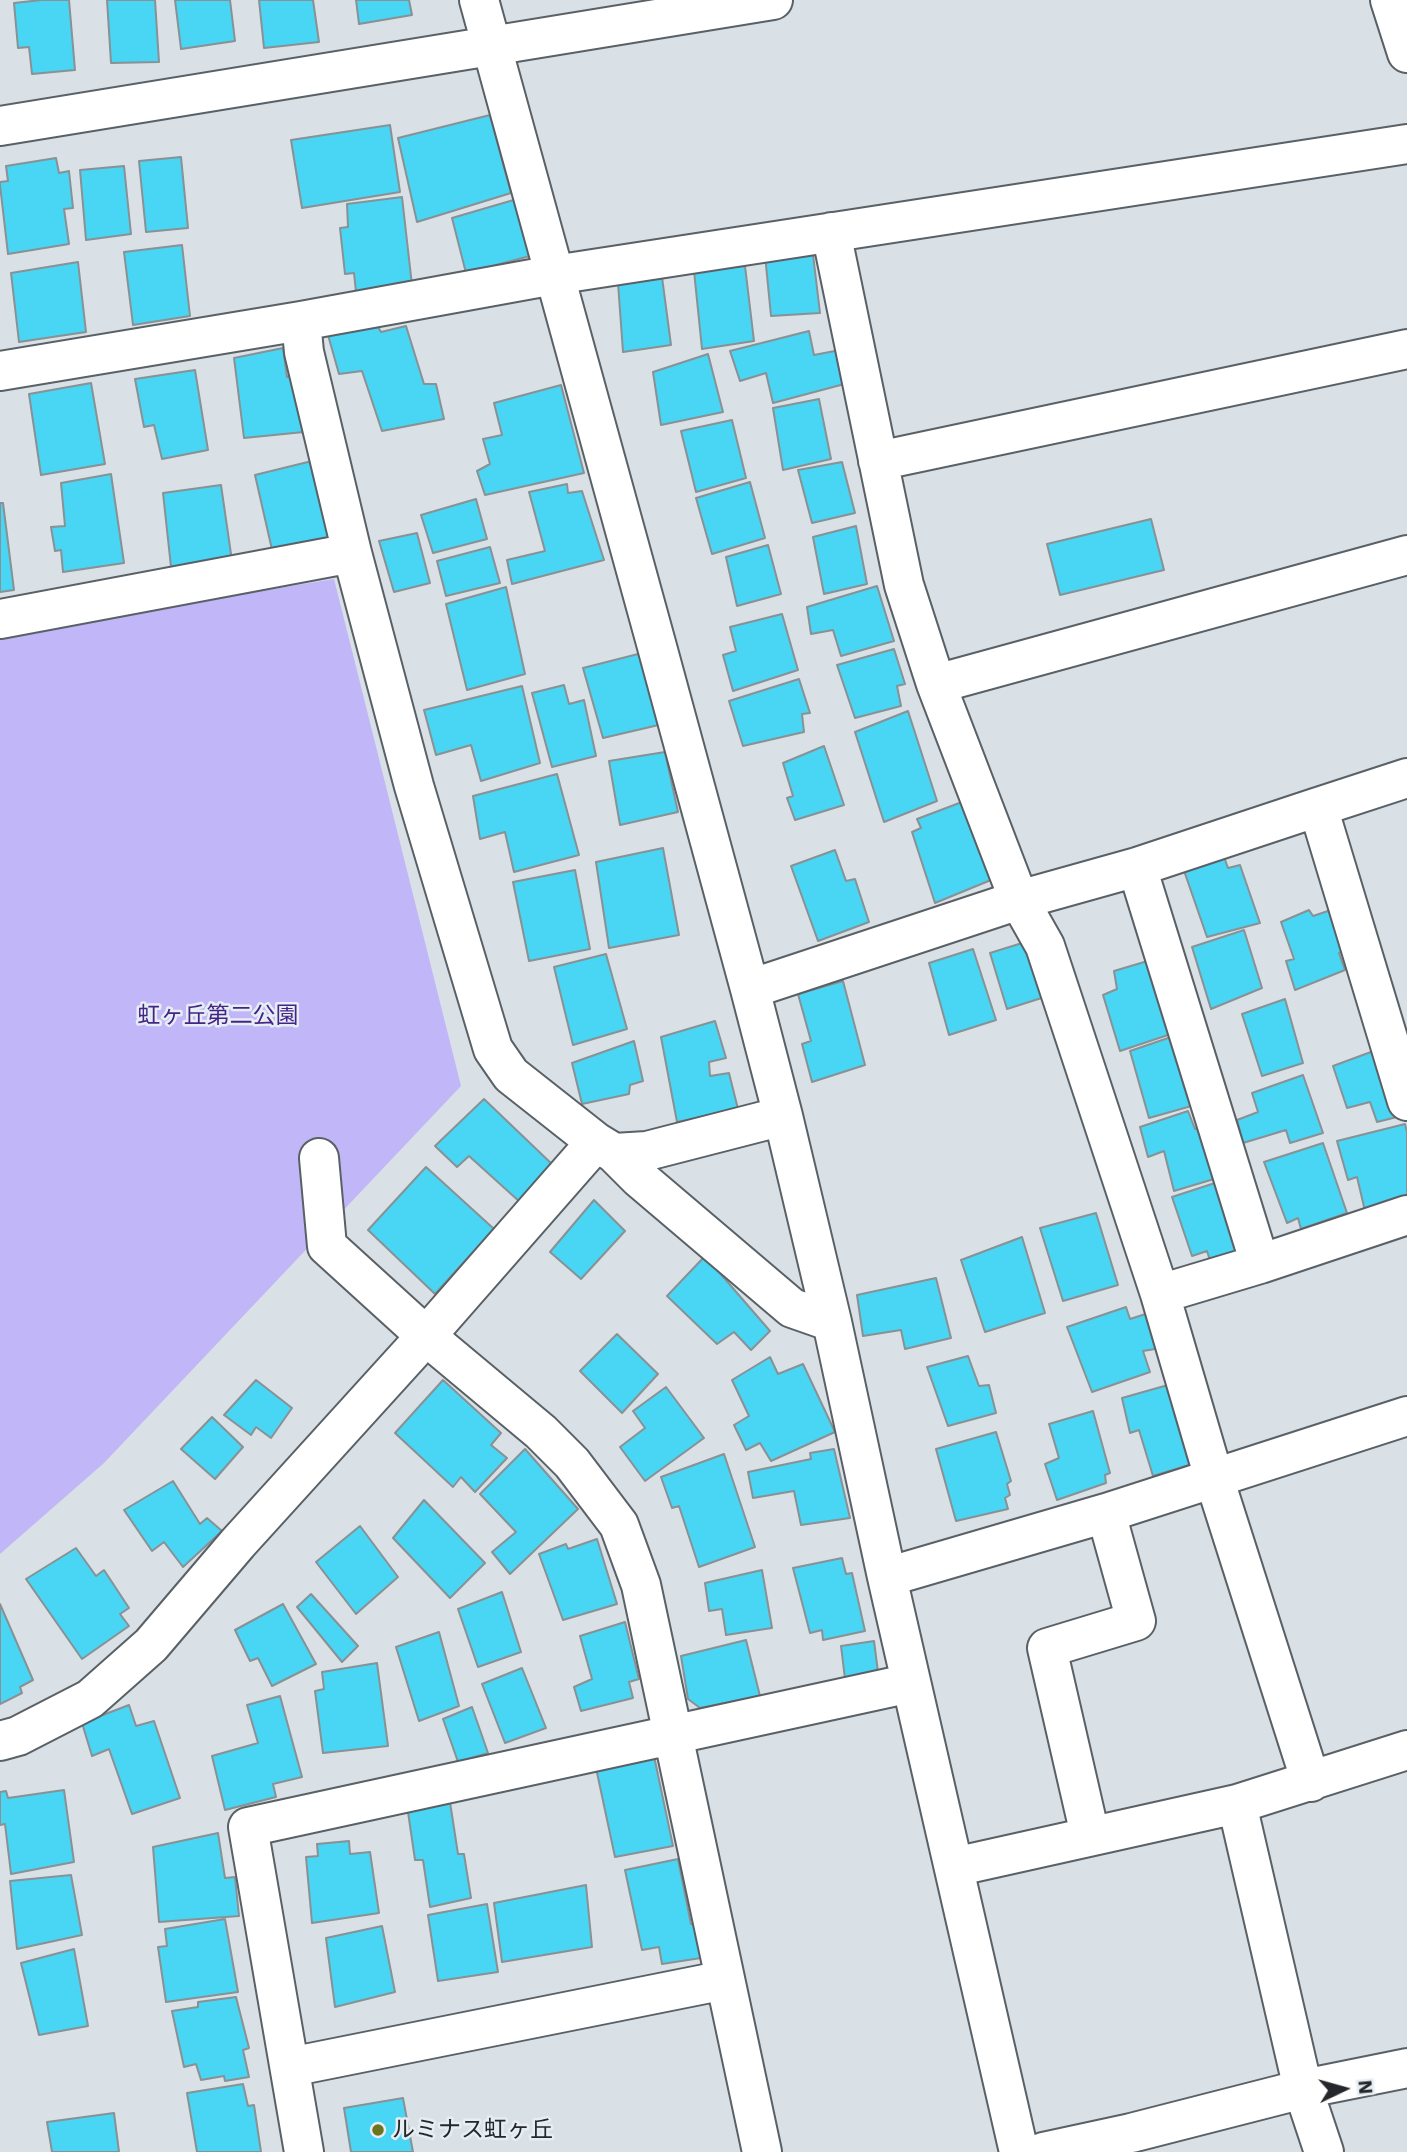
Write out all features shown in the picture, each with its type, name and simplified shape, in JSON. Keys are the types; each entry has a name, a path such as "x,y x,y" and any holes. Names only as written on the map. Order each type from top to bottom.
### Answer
{"street":[{"path":"479,0 750,989 782,1116 832,1322 887,1577 1019,2152"},
{"path":"0,125 773,0"},
{"path":"1390,0 1407,53"},
{"path":"0,371 301,321 554,275 1407,144"},
{"path":"831,232 904,585 936,684 1019,900 1045,946 1160,1294 1214,1478 1311,1782"},
{"path":"301,321 304,352 352,553 414,786 493,1049 511,1075 605,1147 792,1308 832,1322"},
{"path":"878,461 1407,349"},
{"path":"0,619 352,553"},
{"path":"936,684 1407,555"},
{"path":"750,989 1019,900 1137,867 1407,778"},
{"path":"1318,807 1395,1022 1407,1101"},
{"path":"1137,867 1260,1264"},
{"path":"605,1147 647,1151 782,1116"},
{"path":"0,1741 18,1736 90,1699 151,1645 238,1543 426,1336 605,1147"},
{"path":"319,1158 327,1246 426,1336 541,1432 572,1463 619,1525 641,1585 762,2152"},
{"path":"1160,1294 1407,1215"},
{"path":"887,1577 1106,1513 1407,1416"},
{"path":"1090,1835 1047,1648 1136,1621 1106,1513"},
{"path":"304,2152 248,1827 911,1683"},
{"path":"954,1867 1237,1804 1407,1750"},
{"path":"1237,1804 1303,2090 1324,2152"},
{"path":"290,2067 724,1980"},
{"path":"1043,2152 1134,2142 1303,2090 1407,2068"}],"green space":[{"name":"虹ヶ丘第二公園","path":"334,579 461,1086 104,1463 0,1554 0,634"}],"building":[{"path":"69,0 75,70 32,74 29,47 18,48 14,3"},
{"path":"107,0 155,0 159,62 111,63"},
{"path":"175,0 230,0 235,41 181,49"},
{"path":"259,0 313,0 319,42 264,48"},
{"path":"356,0 409,0 412,15 359,24"},
{"path":"490,115 511,193 417,222 398,138"},
{"path":"390,125 400,192 302,208 291,140"},
{"path":"181,157 188,228 146,232 139,161"},
{"path":"56,158 59,173 69,171 73,208 64,209 69,244 8,254 0,185 0,182 8,181 6,166"},
{"path":"124,166 131,234 86,240 80,170"},
{"path":"402,197 412,285 356,292 354,273 345,274 340,228 348,227 347,204"},
{"path":"517,199 530,256 466,273 452,218"},
{"path":"182,245 190,316 133,325 124,252"},
{"path":"812,246 820,313 771,316 765,255"},
{"path":"78,262 86,332 19,342 11,273"},
{"path":"745,266 754,341 702,349 694,271"},
{"path":"662,277 671,345 623,352 618,283"},
{"path":"377,325 381,332 406,326 424,384 436,384 444,419 382,431 362,371 339,374 328,335"},
{"path":"809,331 814,355 845,349 852,382 773,403 766,373 740,381 730,351"},
{"path":"283,348 287,377 297,375 304,432 244,438 234,358"},
{"path":"708,354 723,412 661,425 653,372"},
{"path":"195,370 208,450 162,459 154,425 144,427 135,379"},
{"path":"91,383 105,464 41,475 29,394"},
{"path":"561,385 584,473 485,495 477,471 490,464 483,439 502,435 494,403"},
{"path":"819,399 831,459 783,470 773,408"},
{"path":"732,420 746,478 696,492 681,431"},
{"path":"316,460 335,538 273,554 255,475"},
{"path":"842,462 855,513 812,523 798,470"},
{"path":"111,474 124,563 63,572 61,550 55,551 51,527 65,526 61,483"},
{"path":"750,482 765,538 712,554 696,498"},
{"path":"567,484 568,493 582,491 604,560 512,584 507,560 545,551 529,492"},
{"path":"221,485 232,561 171,567 163,493"},
{"path":"476,499 487,539 433,553 421,515"},
{"path":"0,503 3,503 14,590 0,592"},
{"path":"1151,519 1164,570 1060,595 1047,544"},
{"path":"856,526 867,584 824,594 813,537"},
{"path":"417,533 430,583 394,592 379,541"},
{"path":"768,545 781,594 737,606 726,557"},
{"path":"490,547 500,583 446,596 437,561"},
{"path":"877,586 894,641 841,656 833,630 811,634 807,607"},
{"path":"506,587 525,674 467,690 446,604"},
{"path":"782,614 798,670 733,691 723,655 736,651 730,627"},
{"path":"894,649 905,684 897,686 901,706 855,718 837,665"},
{"path":"642,653 663,724 603,738 583,668"},
{"path":"799,679 810,713 802,714 804,732 743,746 729,701"},
{"path":"564,685 569,704 584,700 596,756 552,767 532,693"},
{"path":"522,686 540,763 481,781 471,745 436,755 424,710"},
{"path":"908,711 937,801 884,822 855,732"},
{"path":"824,746 844,805 795,820 787,798 793,796 783,763"},
{"path":"665,752 678,812 620,825 609,761"},
{"path":"557,774 579,855 514,872 505,832 480,839 473,796"},
{"path":"962,802 991,880 935,903 912,832 921,828 917,819"},
{"path":"663,848 679,935 609,948 596,862"},
{"path":"835,850 846,881 855,879 869,922 818,941 791,866"},
{"path":"1223,854 1228,868 1240,865 1260,923 1207,937 1182,865"},
{"path":"575,870 590,949 529,961 513,882"},
{"path":"1334,909 1347,950 1339,953 1345,970 1295,990 1286,961 1294,959 1281,922 1309,910 1313,916"},
{"path":"1244,930 1262,988 1211,1009 1192,947"},
{"path":"1035,939 1051,995 1007,1009 990,953"},
{"path":"973,949 996,1020 949,1035 929,963"},
{"path":"606,954 627,1029 573,1045 554,967"},
{"path":"1151,960 1183,1030 1120,1051 1103,995 1117,989 1114,971"},
{"path":"843,981 865,1065 812,1082 802,1044 811,1041 798,994"},
{"path":"1285,999 1303,1063 1262,1076 1242,1014"},
{"path":"715,1021 726,1058 709,1062 710,1076 729,1073 738,1109 677,1122 661,1037"},
{"path":"1171,1037 1202,1103 1149,1118 1130,1051"},
{"path":"634,1041 643,1081 630,1085 629,1094 582,1104 572,1063"},
{"path":"1379,1049 1401,1116 1377,1122 1370,1102 1347,1108 1333,1066"},
{"path":"1303,1075 1323,1133 1290,1143 1286,1130 1243,1143 1237,1120 1258,1112 1252,1093"},
{"path":"484,1099 555,1167 521,1203 469,1156 457,1167 435,1146"},
{"path":"1188,1111 1195,1129 1206,1126 1224,1176 1174,1191 1164,1151 1148,1157 1140,1127"},
{"path":"1405,1124 1407,1199 1365,1211 1357,1177 1348,1180 1337,1141"},
{"path":"1323,1143 1347,1213 1301,1229 1298,1218 1287,1223 1264,1162"},
{"path":"426,1167 494,1229 435,1294 368,1230"},
{"path":"1221,1181 1243,1254 1211,1264 1207,1251 1192,1256 1172,1197"},
{"path":"594,1200 625,1231 581,1279 550,1252"},
{"path":"1096,1213 1118,1285 1063,1301 1040,1228"},
{"path":"1022,1237 1045,1313 985,1332 961,1260"},
{"path":"705,1256 770,1331 751,1350 734,1332 717,1344 667,1296"},
{"path":"936,1278 951,1338 905,1349 901,1330 863,1336 857,1295"},
{"path":"1126,1307 1130,1319 1152,1312 1161,1348 1143,1351 1150,1372 1092,1392 1067,1327"},
{"path":"617,1334 658,1374 622,1413 580,1371"},
{"path":"968,1356 979,1386 989,1385 996,1413 948,1426 927,1367"},
{"path":"770,1357 778,1374 803,1364 835,1432 771,1461 760,1443 746,1450 734,1425 749,1416 732,1380"},
{"path":"256,1380 292,1408 271,1438 256,1427 251,1435 224,1415"},
{"path":"443,1380 501,1433 491,1445 507,1458 475,1492 461,1477 453,1487 395,1433"},
{"path":"1175,1383 1196,1463 1153,1476 1139,1430 1130,1433 1122,1398"},
{"path":"666,1387 704,1438 645,1481 620,1447 645,1428 633,1411"},
{"path":"1093,1411 1110,1473 1105,1475 1106,1483 1057,1500 1045,1464 1059,1458 1049,1424"},
{"path":"212,1417 243,1447 215,1479 181,1449"},
{"path":"996,1432 1011,1481 1007,1484 1010,1495 1005,1498 1008,1509 956,1521 936,1449"},
{"path":"525,1449 578,1509 510,1574 492,1552 516,1532 480,1494"},
{"path":"834,1449 850,1518 801,1525 794,1491 753,1498 748,1472 811,1459 810,1453"},
{"path":"724,1454 755,1547 699,1567 679,1506 672,1508 661,1477"},
{"path":"173,1481 200,1524 207,1518 222,1531 183,1567 164,1542 152,1551 124,1510"},
{"path":"424,1500 485,1563 450,1598 393,1538"},
{"path":"360,1526 398,1577 356,1614 316,1562"},
{"path":"597,1539 617,1604 563,1620 539,1554 566,1544 568,1549"},
{"path":"76,1548 96,1576 104,1570 129,1608 120,1614 129,1626 82,1659 26,1579"},
{"path":"842,1558 846,1574 852,1573 865,1631 823,1640 822,1630 810,1633 793,1568"},
{"path":"762,1570 772,1628 726,1635 722,1609 709,1611 705,1583"},
{"path":"502,1592 521,1652 478,1667 458,1609"},
{"path":"311,1594 358,1646 342,1662 297,1607"},
{"path":"0,1604 33,1680 20,1687 22,1693 0,1704"},
{"path":"283,1604 316,1664 272,1686 258,1658 250,1661 235,1630"},
{"path":"625,1622 639,1679 629,1682 633,1698 581,1711 574,1687 592,1679 580,1636"},
{"path":"439,1632 459,1706 419,1721 396,1647"},
{"path":"746,1640 760,1696 700,1708 688,1699 681,1656"},
{"path":"874,1641 878,1672 845,1679 841,1646"},
{"path":"377,1663 388,1746 323,1753 315,1691 324,1689 322,1672"},
{"path":"522,1668 546,1728 505,1743 482,1684"},
{"path":"280,1696 302,1777 273,1784 276,1797 225,1810 212,1756 258,1743 247,1705"},
{"path":"129,1705 136,1726 154,1721 180,1798 132,1814 109,1749 92,1756 82,1723"},
{"path":"472,1707 488,1753 458,1762 443,1719"},
{"path":"654,1756 673,1846 615,1857 596,1768"},
{"path":"64,1790 74,1862 11,1874 5,1824 0,1825 0,1792 6,1791 8,1798"},
{"path":"450,1802 458,1854 464,1854 471,1898 430,1907 423,1860 415,1860 408,1812"},
{"path":"218,1833 225,1878 235,1877 239,1916 159,1922 153,1847"},
{"path":"349,1841 350,1854 370,1852 379,1913 312,1923 306,1857 318,1856 317,1844"},
{"path":"678,1859 691,1924 696,1924 701,1958 662,1964 659,1947 642,1950 625,1870"},
{"path":"71,1875 82,1935 17,1949 10,1881"},
{"path":"586,1885 592,1947 502,1962 494,1903"},
{"path":"487,1904 498,1972 438,1981 428,1915"},
{"path":"225,1919 238,1992 166,2002 158,1947 167,1946 165,1929"},
{"path":"382,1926 395,1992 335,2007 326,1938"},
{"path":"74,1949 88,2026 39,2035 21,1963"},
{"path":"236,1997 249,2048 243,2050 249,2077 225,2081 224,2076 201,2080 196,2064 184,2067 172,2011 198,2007 198,2002"},
{"path":"243,2084 248,2106 254,2105 261,2152 197,2152 187,2093"},
{"name":"ルミナス虹ヶ丘","path":"403,2098 413,2152 351,2152 344,2108"},
{"path":"114,2113 119,2152 52,2152 47,2122"}],"place":[{"name":"ルミナス虹ヶ丘","path":"378,2130"}]}
